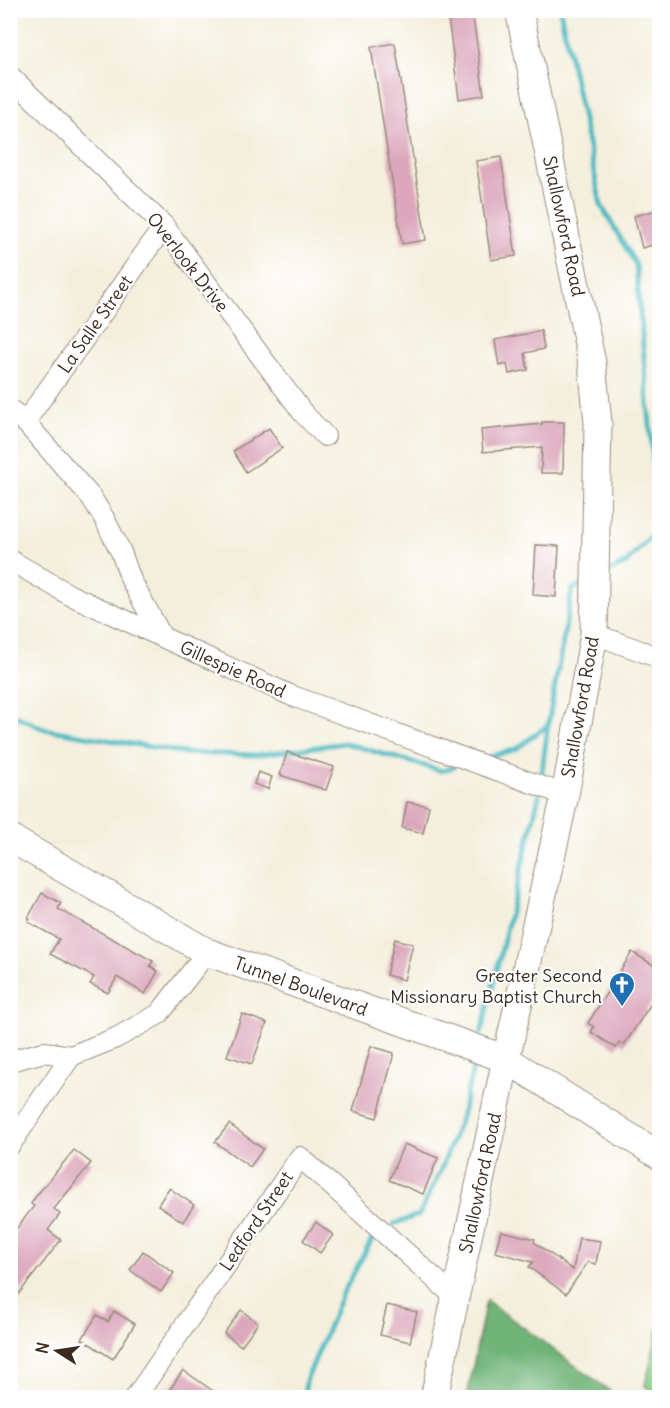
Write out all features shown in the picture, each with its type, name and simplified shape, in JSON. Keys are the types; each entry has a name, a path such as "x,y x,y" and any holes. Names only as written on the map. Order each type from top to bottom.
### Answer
{"street":[{"name":"Shallowford Road","path":"434,1398 565,795 594,634 598,423 592,363 519,10"},
{"name":"Overlook Drive","path":"10,76 164,226 303,413 325,436"},
{"name":"La Salle Street","path":"18,416 164,226"},
{"name":"Gillespie Road","path":"18,416 91,497 121,552 131,580 162,637 290,695 565,795"},
{"path":"10,560 70,595 162,637"},
{"path":"594,634 660,658"},
{"name":"Tunnel Boulevard","path":"10,838 207,952 506,1059 660,1156"},
{"path":"10,1061 44,1052 71,1056 116,1038 159,1014 207,952"},
{"path":"10,1145 71,1056"},
{"name":"Ledford Street","path":"135,1398 300,1157 455,1297"}],"green space":[{"path":"486,1300 618,1397 467,1397"},
{"path":"659,1327 659,1396 645,1386"}],"building":[{"path":"447,10 472,10 484,95 459,99"},
{"path":"395,43 426,240 402,244 371,47"},
{"path":"501,157 516,256 491,260 476,161"},
{"path":"660,209 660,243 642,248 634,216"},
{"path":"541,331 544,349 525,353 528,370 509,374 507,364 499,366 495,340"},
{"path":"542,422 564,422 563,473 541,473 542,447 483,452 481,430 542,424"},
{"path":"269,428 282,448 246,472 233,451"},
{"path":"536,545 559,546 556,597 533,595"},
{"path":"287,752 334,767 326,790 280,775"},
{"path":"258,772 272,777 268,789 254,784"},
{"path":"407,802 429,806 423,833 402,828"},
{"path":"42,893 61,903 58,909 153,961 150,966 158,971 145,994 117,977 108,993 90,984 94,977 50,954 59,939 28,922"},
{"path":"395,939 413,944 404,980 386,975"},
{"name":"Greater Second Missionary Baptist Church","path":"632,952 660,969 660,990 624,1045 620,1042 616,1048 591,1032 594,1027 588,1023"},
{"path":"242,1014 267,1023 252,1064 227,1056"},
{"path":"371,1046 394,1053 377,1118 353,1111"},
{"path":"229,1124 263,1149 250,1167 215,1142"},
{"path":"404,1144 438,1158 423,1194 389,1180"},
{"path":"74,1150 91,1163 54,1209 60,1214 48,1230 61,1240 10,1305 10,1237 34,1206 31,1204 36,1196"},
{"path":"169,1188 194,1205 183,1222 158,1205"},
{"path":"316,1222 333,1235 320,1253 303,1240"},
{"path":"501,1231 535,1239 534,1242 573,1270 579,1238 600,1241 596,1264 588,1262 566,1294 529,1267 533,1262 495,1252"},
{"path":"143,1251 174,1273 161,1292 130,1270"},
{"path":"387,1305 417,1312 410,1342 380,1335"},
{"path":"241,1310 258,1323 241,1346 224,1333"},
{"path":"114,1311 135,1324 113,1359 82,1339 97,1315 108,1322"},
{"path":"183,1370 223,1398 164,1398"}],"waterway":[{"path":"560,10 601,205 636,265 657,506 653,534 626,563 604,574"},
{"path":"542,772 572,590 587,582"},
{"path":"10,713 44,729 186,753 255,755 345,743 442,771 453,767"},
{"path":"491,756 516,749 548,725"},
{"path":"481,1034 539,796"},
{"path":"394,1224 419,1215 440,1172 461,1118 474,1063"},
{"path":"304,1398 306,1381 341,1297 376,1232"}],"place":[{"name":"Greater Second Missionary Baptist Church","path":"622,1008"}]}
